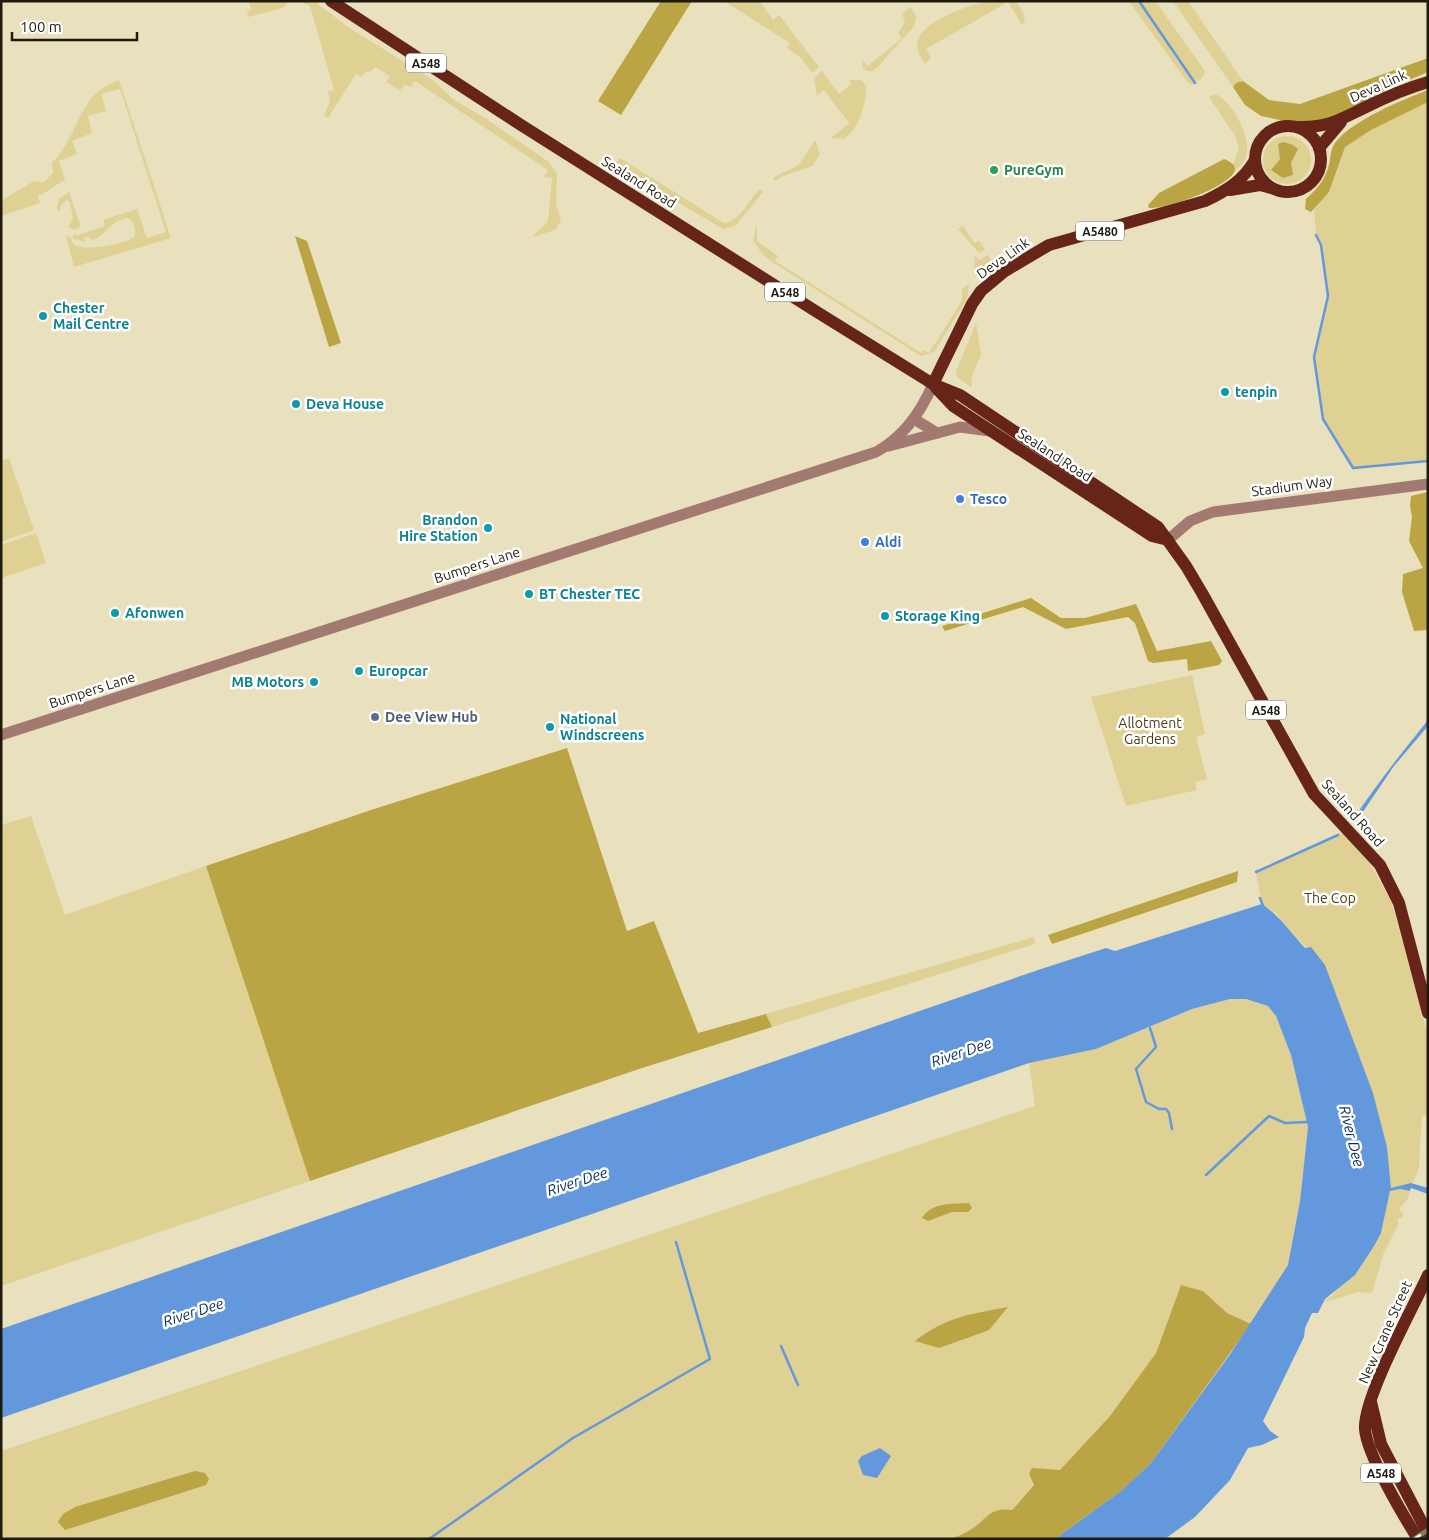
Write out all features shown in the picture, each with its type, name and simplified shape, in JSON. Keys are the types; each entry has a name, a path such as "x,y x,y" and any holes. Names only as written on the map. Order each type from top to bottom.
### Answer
{"main road":[{"name":"Sealand Road","path":"331,1 577,161 933,384 960,395 1158,527 1202,593 1314,794 1380,865 1398,903 1428,1013"},
{"name":"Deva Link","path":"1297,127 1315,127 1342,120 1365,107 1428,82"},
{"name":"Deva Link","path":"1319,148 1342,120"},
{"name":"A5480","path":"1256,160 1258,145 1265,136 1281,127 1297,127"},
{"path":"1297,127 1311,134 1319,148"},
{"name":"A5480","path":"1274,188 1291,192 1309,184 1315,179 1321,164 1319,148"},
{"name":"Deva Link","path":"1228,190 1248,172 1256,160"},
{"path":"1256,160 1261,177 1274,188"},
{"name":"Deva Link","path":"933,384 963,318 981,291 1028,256 1049,245 1205,201 1228,190 1260,184 1274,188"},
{"name":"Sealand Road","path":"933,384 953,406 1152,536 1168,540"},
{"name":"New Crane Street","path":"1418,1539 1382,1474 1368,1441 1366,1418 1371,1402 1428,1275"},
{"name":"New Crane Street","path":"1371,1402 1381,1444 1428,1534"}],"street":[{"name":"Bumpers Lane","path":"1,735 560,555 885,447 906,429 914,419 924,405 933,384"},
{"path":"914,419 937,433"},
{"path":"885,447 960,427 991,431"},
{"name":"Stadium Way","path":"1168,540 1190,521 1213,512 1426,484"}],"green space":[{"path":"249,1 285,1 287,3 283,8 248,17 247,11 251,10"},
{"path":"299,1 314,1 348,27 433,80 454,100 485,118 549,162 557,174 556,204 561,220 555,230 532,237 548,221 552,178 544,177 548,170 415,81 411,87 405,85 400,90 386,82 390,76 375,67 371,72 367,71 361,77 356,74 328,118 324,115 330,102 328,91 334,90 310,6"},
{"path":"724,1 760,1 773,20 779,15 819,67 812,73 801,58 787,48 790,43"},
{"path":"986,1 1016,1 1023,12 1025,20 1022,25 1008,2 926,49 931,58 925,64 917,47 919,38 925,30 944,16"},
{"path":"1129,1 1154,1 1159,6 1205,71 1203,77 1192,85 1188,83"},
{"path":"1173,1 1188,1 1243,81 1236,83 1233,87"},
{"path":"911,7 916,17 914,26 877,68 873,71 866,71 862,66 863,61 868,66 902,38 898,33 905,22 902,14"},
{"path":"822,71 839,94 851,84 850,80 861,80 866,86 865,100 858,123 849,135 843,139 831,138 849,123 824,90 817,96 814,78"},
{"path":"119,80 171,238 74,267 66,236 70,237 74,245 79,247 114,245 134,237 134,226 127,218 116,222 93,240 89,237 84,238 85,242 72,238 75,233 76,236 105,226 103,220 137,209 147,238 166,232 120,89 101,94 106,111 88,116 92,133 72,141 77,154 59,161 65,180 38,196 40,203 1,216 1,201 34,181 43,183 53,173 52,163 66,144 88,103 100,90"},
{"path":"1215,94 1228,104 1240,121 1244,131 1247,150 1246,157 1234,172 1233,164 1239,147 1235,136 1209,97"},
{"path":"1428,102 1428,461 1353,468 1323,419 1314,357 1328,296 1321,245 1316,235 1314,210 1318,202 1329,192 1345,147 1371,130"},
{"path":"1282,136 1292,136 1304,143 1311,155 1311,165 1304,177 1292,184 1282,184 1274,180 1267,173 1263,165 1263,155 1267,147 1274,140"},
{"path":"815,140 820,154 812,166 783,176 775,181 773,178 776,176 799,165"},
{"path":"620,158 724,223 735,219 760,189 763,192 735,226 723,229 615,165"},
{"path":"69,192 81,227 75,230 68,227 73,218 70,202 66,200 60,207 60,212 57,209 59,199"},
{"path":"757,223 757,241 778,256 775,261 921,353 923,350 929,353 962,301 962,289 969,284 967,299 934,352 921,356 763,255 753,240"},
{"path":"963,226 974,243 979,241 985,249 979,253 958,229"},
{"path":"988,255 993,263 981,277 974,270 975,256 979,260"},
{"path":"976,323 981,355 971,378 972,388 957,377 956,372"},
{"path":"9,458 34,530 1,542 1,461"},
{"path":"36,533 46,563 1,578 1,545"},
{"name":"Allotment Gardens","path":"1192,675 1205,734 1196,737 1207,779 1195,782 1197,790 1126,806 1091,697"},
{"path":"31,816 65,915 206,866 310,1181 1,1286 1,825"},
{"name":"The Cop","path":"1344,831 1364,853 1392,903 1428,1035 1428,1116 1422,1116 1419,1168 1413,1183 1391,1188 1387,1147 1373,1093 1325,965 1284,926 1277,914 1262,904 1256,872"},
{"path":"1034,937 1035,944 772,1027 766,1014"},
{"path":"1230,999 1246,999 1268,1006 1276,1016 1291,1055 1308,1127 1300,1201 1288,1265 1251,1324 1227,1313 1203,1291 1181,1285 1156,1353 1110,1416 1060,1470 1029,1474 1034,1485 1011,1510 992,1512 963,1534 951,1539 1,1539 1,1451 1035,1106 1029,1063 1096,1049 1192,1009"},
{"path":"1400,1189 1410,1191 1408,1198 1400,1208 1400,1211 1403,1213 1402,1218 1398,1218 1398,1225 1383,1255 1372,1293 1359,1292 1324,1302 1334,1294 1381,1233 1390,1191"}],"shaded area":[{"path":"661,1 692,1 621,115 598,101"},
{"path":"1428,58 1428,72 1388,89 1334,117 1315,123 1285,121 1261,116 1245,105 1233,87 1236,83 1243,81 1269,100 1300,104"},
{"path":"1428,90 1428,102 1371,130 1345,147 1329,192 1311,212 1305,209 1306,199 1323,180 1329,165 1333,146 1343,135 1378,112"},
{"path":"1284,142 1298,149 1291,163 1293,175 1283,178 1271,170 1280,159 1278,144"},
{"path":"1224,159 1233,164 1235,169 1232,176 1223,183 1197,196 1157,208 1149,208 1148,205 1159,193"},
{"path":"295,236 307,241 341,343 329,347"},
{"path":"1428,492 1428,630 1414,631 1402,592 1403,574 1423,568 1409,541 1412,517 1410,506 1411,496"},
{"path":"1031,598 1061,618 1085,618 1136,604 1157,651 1211,641 1222,661 1219,665 1188,671 1187,659 1153,663 1148,661 1135,623 1128,617 1066,629 1023,607 945,631 942,626"},
{"path":"567,748 627,931 654,921 698,1033 766,1014 772,1027 639,1069 310,1181 206,866 374,809"},
{"path":"1238,871 1237,882 1052,944 1048,935"},
{"path":"969,1203 972,1208 968,1212 952,1212 928,1221 922,1218 937,1206"},
{"path":"1181,1285 1203,1291 1227,1313 1251,1324 1151,1463 1121,1491 1055,1539 951,1539 970,1530 993,1512 1012,1510 1034,1485 1029,1474 1032,1468 1060,1470 1110,1416 1156,1353"},
{"path":"1008,1307 989,1330 970,1337 939,1348 915,1341 948,1322"},
{"path":"195,1471 205,1473 209,1479 206,1485 65,1530 58,1522 63,1514 75,1507"}],"water":[{"path":"1428,720 1428,726 1394,766 1356,822 1354,818 1363,805"},
{"name":"River Dee","path":"1262,904 1279,919 1305,948 1311,947 1325,965 1373,1093 1387,1147 1391,1188 1411,1183 1428,1188 1428,1194 1411,1188 1410,1191 1400,1189 1390,1191 1381,1233 1374,1246 1355,1275 1325,1299 1318,1313 1312,1313 1305,1328 1304,1337 1263,1421 1270,1431 1279,1437 1262,1445 1248,1448 1230,1480 1195,1517 1165,1539 1055,1539 1121,1491 1151,1463 1231,1353 1288,1265 1300,1201 1308,1127 1291,1055 1276,1016 1268,1006 1246,999 1230,999 1192,1009 1096,1049 1029,1063 1,1418 1,1329 1038,970 1106,948 1115,951"},
{"path":"880,1448 891,1456 877,1478 863,1475 858,1461 862,1456"}],"waterway":[{"path":"1139,1 1195,83"},
{"path":"1316,235 1321,245 1328,296 1314,357 1323,419 1353,468 1428,461"},
{"path":"1256,872 1338,835"},
{"path":"1260,898 1263,906"},
{"path":"1150,1028 1156,1047 1136,1069 1146,1102 1159,1109 1166,1109 1169,1113 1172,1129"},
{"path":"1206,1175 1269,1116 1285,1123 1307,1122"},
{"path":"429,1539 573,1438 710,1359 676,1242"},
{"path":"781,1346 798,1385"}],"railway":[{"path":"1414,1539 1428,1530"}],"place":[{"name":"PureGym","path":"994,170"},
{"name":"Chester Mail Centre","path":"43,316"},
{"name":"tenpin","path":"1225,392"},
{"name":"Deva House","path":"296,404"},
{"name":"Tesco","path":"960,499"},
{"name":"Brandon Hire Station","path":"488,528"},
{"name":"Aldi","path":"865,542"},
{"name":"BT Chester TEC","path":"529,594"},
{"name":"Afonwen","path":"115,613"},
{"name":"Storage King","path":"885,616"},
{"name":"Europcar","path":"359,671"},
{"name":"MB Motors","path":"314,682"},
{"name":"Dee View Hub","path":"375,717"},
{"name":"National Windscreens","path":"550,727"}]}
